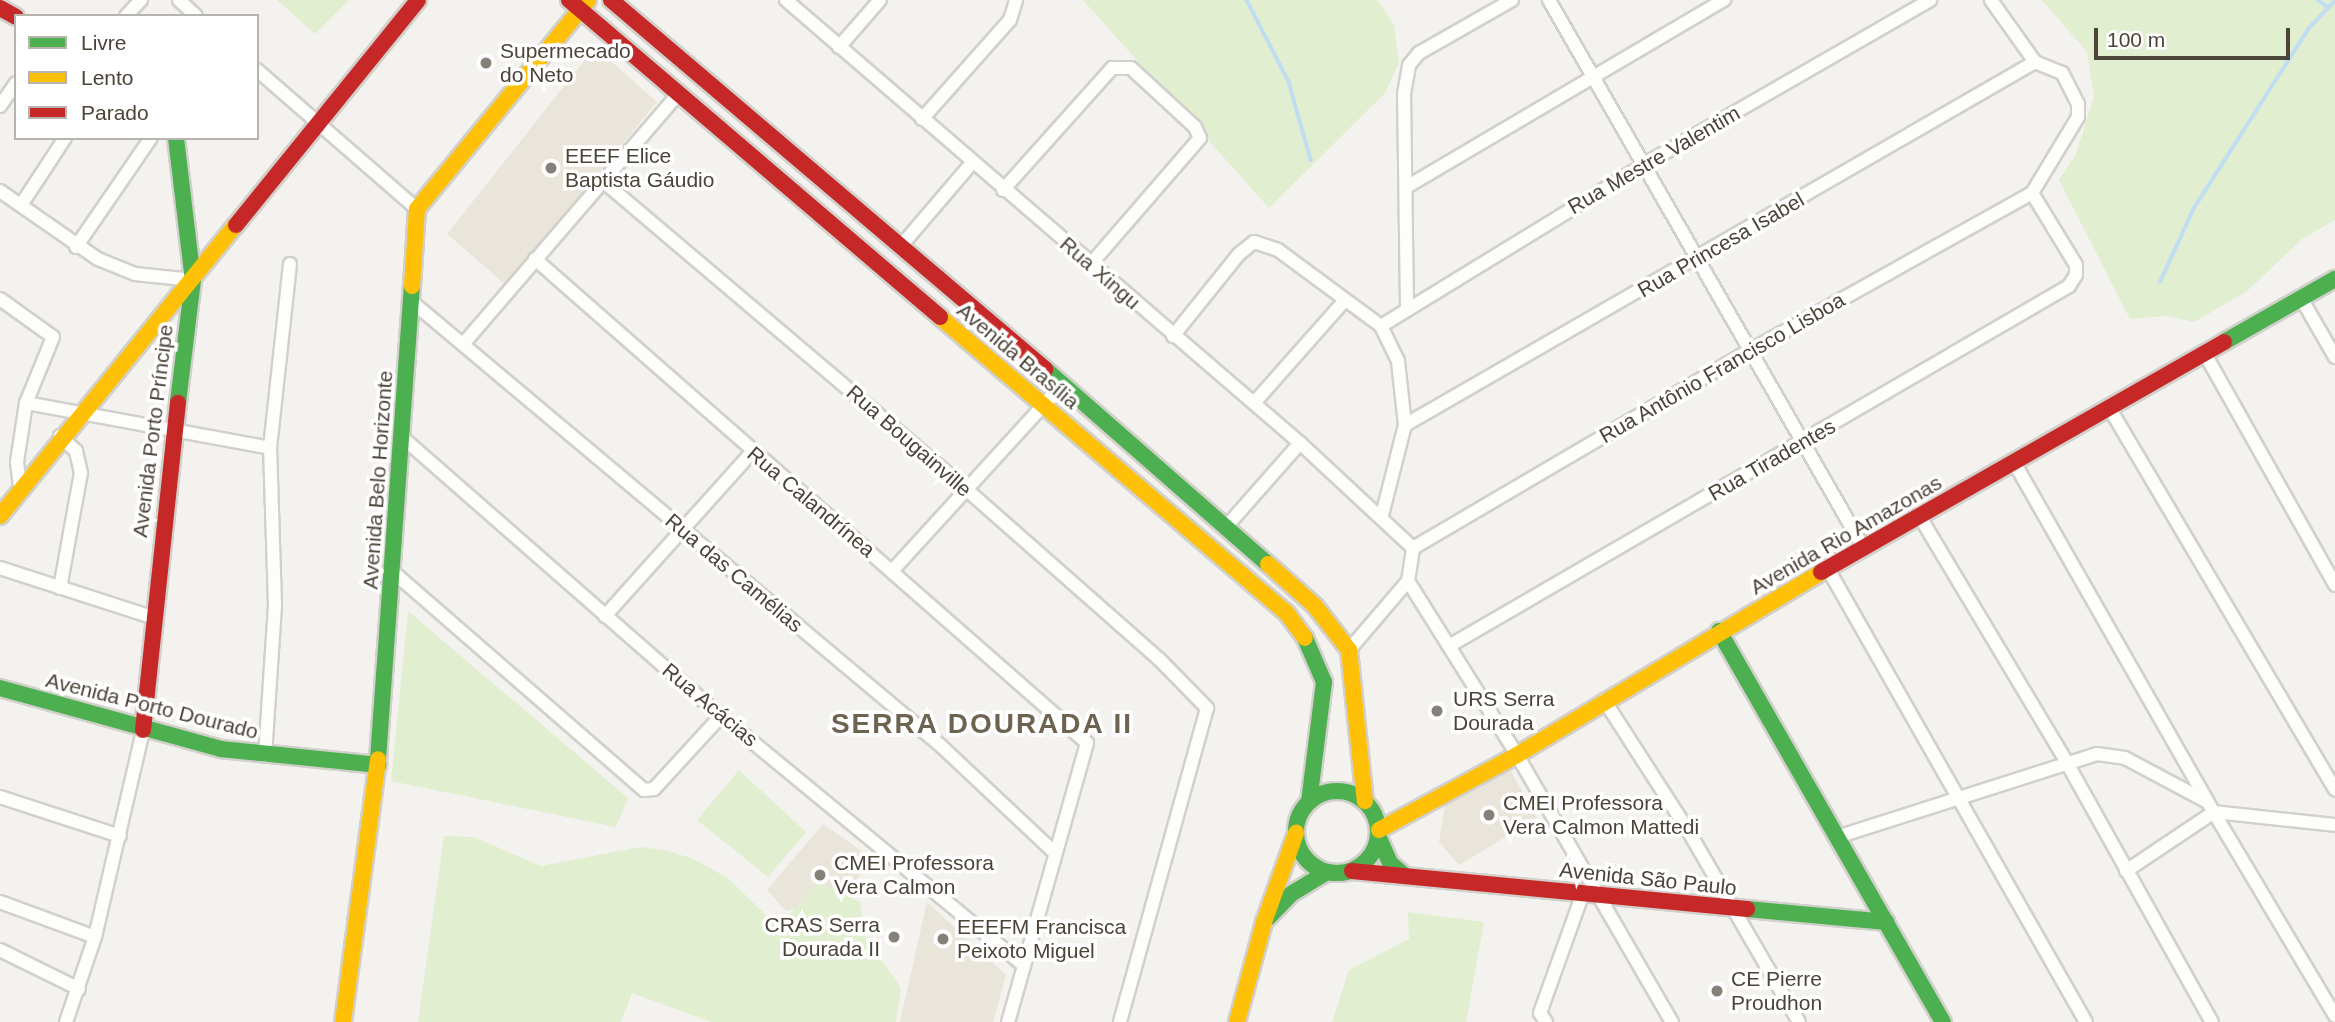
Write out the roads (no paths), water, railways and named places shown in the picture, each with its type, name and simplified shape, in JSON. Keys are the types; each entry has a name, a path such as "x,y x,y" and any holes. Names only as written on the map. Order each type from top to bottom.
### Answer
{"street":[{"path":"128,14 141,0"},
{"path":"179,0 194,14"},
{"path":"0,516 60,436 81,412 94,403 418,0"},
{"name":"Avenida Brasília","path":"569,0 585,6 677,95 1286,612 1309,643 1324,682 1307,786 1309,802"},
{"name":"Avenida Brasília","path":"611,0 1072,393 1315,606 1349,650 1363,750 1365,801"},
{"name":"Rua Xingu","path":"786,0 1003,190 1382,514 1413,548"},
{"path":"839,47 880,0"},
{"path":"922,119 1010,20 1016,0"},
{"path":"1406,307 1408,187 1405,85 1409,65 1419,53 1512,0"},
{"path":"1549,0 1863,547"},
{"path":"1408,187 1593,74 1724,0"},
{"name":"Rua Mestre Valentim","path":"1381,326 1406,307 1645,164 1930,0"},
{"path":"1991,0 2035,62 2062,73 2079,110 2032,193"},
{"path":"259,72 417,209 585,6"},
{"name":"Rua Princesa Isabel","path":"1405,425 1699,259 2035,62"},
{"path":"1003,190 1112,68 1131,68 1198,131 1199,143 1090,265"},
{"path":"0,106 14,86"},
{"path":"464,343 677,95"},
{"path":"21,205 64,140"},
{"path":"76,247 150,140"},
{"name":"Avenida Porto Príncipe","path":"143,730 172,430 193,280 176,140"},
{"path":"757,163 781,166 792,156"},
{"path":"901,246 972,163"},
{"path":"781,183 797,173 824,182"},
{"name":"Rua Bougainville","path":"604,182 966,489 1158,659 1207,708 1120,1022"},
{"path":"0,191 76,247 135,274 193,280"},
{"name":"Rua Tiradentes","path":"1449,646 2061,294 2076,275 2074,260 2032,193"},
{"name":"Rua Antônio Francisco Lisboa","path":"1413,548 1751,350 2032,193"},
{"name":"Avenida Belo Horizonte","path":"343,1022 378,765 417,209"},
{"path":"1173,336 1239,254 1254,242 1278,250 1381,326 1398,360 1405,425 1382,514"},
{"name":"Rua Calandrínea","path":"535,259 1087,743 1053,851"},
{"path":"265,757 275,605 270,447 289,264"},
{"name":"Avenida Rio Amazonas","path":"1379,834 1517,755 1604,700 1863,547 2015,464 2335,279"},
{"path":"2301,298 2335,357"},
{"path":"0,299 53,337 26,403 17,462 20,488"},
{"path":"1254,403 1345,300"},
{"name":"Rua das Camélias","path":"411,301 940,745 1053,851"},
{"path":"930,310 949,316 969,306"},
{"path":"2205,354 2335,585"},
{"path":"892,571 1051,397 1072,393"},
{"path":"26,403 270,447"},
{"path":"2110,408 2335,789"},
{"path":"60,436 76,451 81,472 60,588"},
{"name":"Rua Acácias","path":"403,438 721,716 1023,965"},
{"path":"1226,527 1300,443"},
{"path":"605,616 752,452"},
{"path":"2015,464 2210,807 2335,1016"},
{"path":"1920,517 2067,763 2212,1022"},
{"path":"1349,650 1408,581 1413,548"},
{"path":"0,568 152,617"},
{"path":"1828,569 2086,1022"},
{"path":"392,571 636,785 654,789 721,716"},
{"path":"1408,581 1517,755 1591,894 1672,1022"},
{"path":"1719,631 1943,1022"},
{"name":"Avenida Porto Dourado","path":"0,688 143,730 265,757 378,765"},
{"path":"1604,700 1734,909 1799,1022"},
{"path":"66,1022 95,937 143,730"},
{"path":"1837,837 2097,754 2119,756 2210,807 2335,825"},
{"path":"1237,1022 1264,922 1309,802 1331,791 1355,794 1365,801 1390,863 1405,876"},
{"path":"0,797 120,836"},
{"path":"2126,871 2210,807"},
{"path":"1296,833 1305,858 1327,872"},
{"path":"1264,922 1292,894 1327,872 1352,871 1370,858 1379,834"},
{"path":"1008,1022 1053,851"},
{"name":"Avenida São Paulo","path":"1352,871 1886,922"},
{"path":"1546,1022 1541,1013 1591,894"},
{"path":"0,902 95,937"},
{"path":"0,950 79,989"}],"waterway":[{"path":"1247,0 1289,82 1311,160"},
{"path":"2318,0 2328,7"},
{"path":"2160,282 2194,208 2309,28 2335,1"}],"place":[{"name":"Supermecado do Neto","path":"486,63"},
{"name":"EEEF Elice Baptista Gáudio","path":"551,168"},
{"name":"URS Serra Dourada","path":"1437,711"},
{"name":"CMEI Professora Vera Calmon Mattedi","path":"1489,815"},
{"name":"CMEI Professora Vera Calmon","path":"820,875"},
{"name":"CRAS Serra Dourada II","path":"894,937"},
{"name":"EEEFM Francisca Peixoto Miguel","path":"943,939"},
{"name":"CE Pierre Proudhon","path":"1717,991"}],"district":[{"name":"SERRA DOURADA II","path":"982,724"}]}
